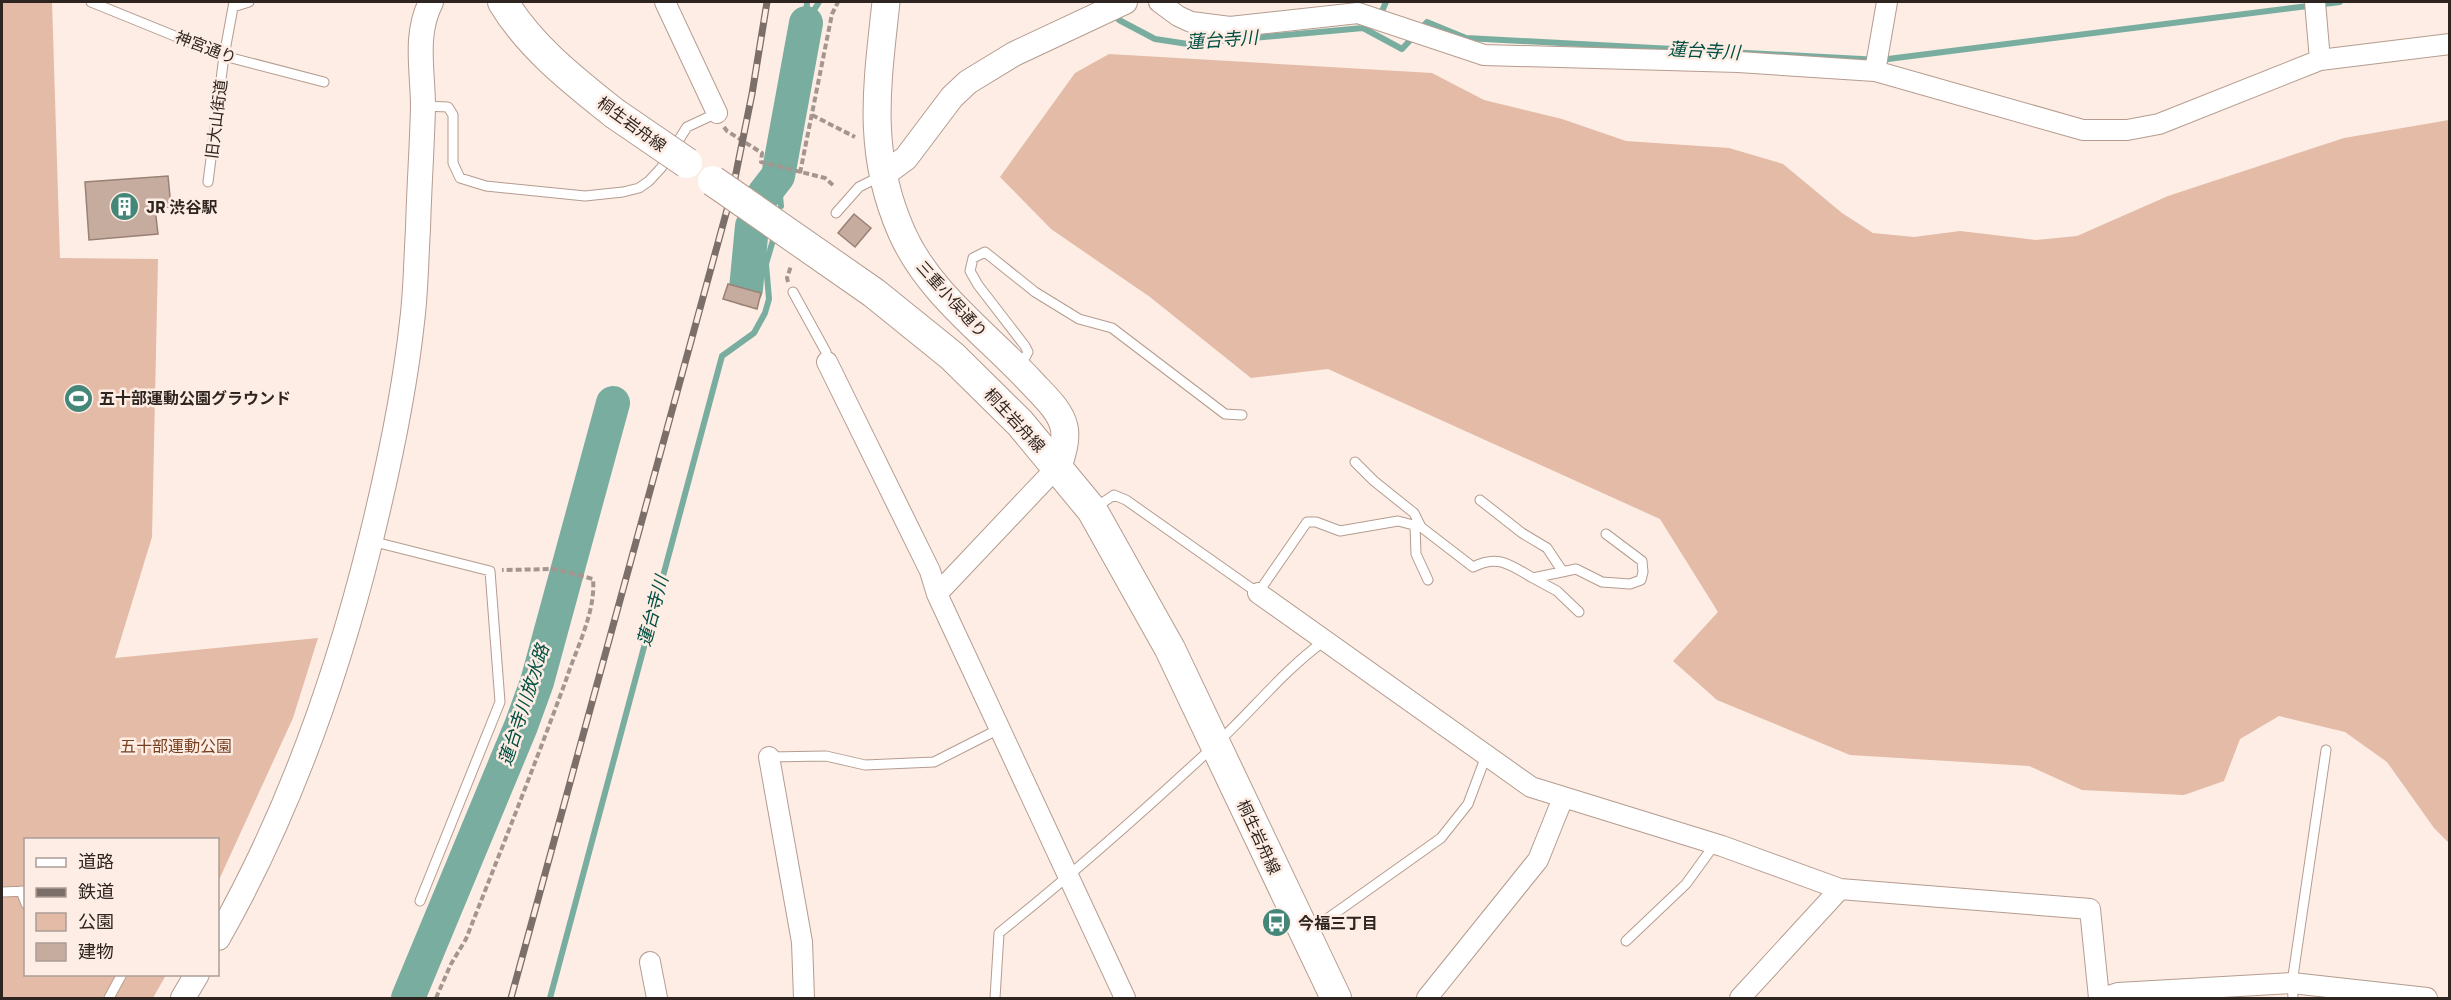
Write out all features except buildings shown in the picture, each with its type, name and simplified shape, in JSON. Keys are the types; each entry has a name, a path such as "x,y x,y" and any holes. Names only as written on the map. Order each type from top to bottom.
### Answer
{"main road":[{"name":"桐生岩舟線","path":"503,2 531,38 557,65 614,113 874,293 931,337 988,390 1058,466 1092,510 1170,649 1336,999"},
{"name":"三重小俣通り","path":"886,2 877,85 877,150 890,204 902,234 926,274 1053,406 1064,426 1062,453 1058,466"}],"street":[{"path":"219,933 254,868 301,761 328,690 354,610 394,437 413,320 423,106 420,41 423,20 431,2"},
{"path":"665,2 717,113"},
{"path":"883,175 906,158 952,97 968,81 1014,54 1124,2"},
{"path":"1159,2 1178,16 1191,22 1230,27 1358,13 1484,55 1738,62 1875,71 2083,130 2127,130 2158,124 2320,60 2450,44"},
{"path":"1875,71 1887,2"},
{"path":"2315,2 2320,60"},
{"path":"827,362 930,571 937,594 1125,999"},
{"path":"937,594 1058,466"},
{"path":"1258,593 1531,787 1715,844 1840,889 2090,909 2101,999 2118,993 2293,991 2427,999"},
{"path":"769,757 802,942 804,999"},
{"path":"1434,995 1538,860 1563,798"},
{"path":"1740,999 1840,889"},
{"path":"650,962 657,999"},
{"path":"183,999 196,976"}],"lane":[{"name":"神宮通り","path":"91,2 224,56 324,82"},
{"path":"234,4 249,2"},
{"name":"旧大山街道","path":"208,182 224,56 234,4"},
{"path":"423,106 448,107 453,115 453,163 460,178 486,186 585,196 639,188 661,168 687,127 717,113"},
{"path":"836,213 859,187 883,175"},
{"path":"1019,369 1028,352 970,271 973,258 985,252 1035,292 1079,319 1112,328 1225,414 1242,416"},
{"path":"793,292 826,352 827,362"},
{"path":"1355,462 1374,481 1414,513 1418,527 1416,554 1428,580"},
{"path":"1092,510 1114,495 1126,500 1258,593 1307,522 1316,522 1340,531 1398,521 1418,527 1473,567 1485,561 1502,561 1557,591 1579,612"},
{"path":"1480,500 1522,533 1547,548 1563,572"},
{"path":"1533,578 1576,569 1602,582 1630,584 1641,580 1642,561 1606,534"},
{"path":"370,541 490,571 500,702 420,901"},
{"path":"995,999 999,933 1069,877 1215,745 1301,658 1324,641"},
{"path":"769,757 826,756 865,765 934,762 999,729"},
{"path":"2293,991 2326,750"},
{"path":"1305,935 1441,838 1468,804 1486,756"},
{"path":"1626,941 1686,884 1715,844"},
{"path":"2,892 23,891"},
{"path":"110,999 122,976"}],"path":[{"path":"798,173 832,14 838,2"},
{"path":"717,113 727,131 762,153 760,162 825,178 835,187"},
{"path":"812,115 862,140"},
{"path":"436,999 451,964 466,939 545,739 588,616 594,587 593,579 555,568 490,571"}],"green space":[{"name":"五十部運動公園","path":"2,2 52,2 60,258 158,259 152,537 115,658 318,638 293,718 219,880 219,838 24,838 24,976 165,976 153,998 2,998"},
{"path":"1109,54 1432,73 1484,100 1562,119 1626,141 1729,148 1783,164 1842,213 1873,233 1914,237 1960,231 2036,240 2077,236 2168,196 2344,138 2449,120 2449,843 2434,828 2387,762 2345,732 2279,716 2240,739 2224,781 2184,795 2082,790 2029,766 1850,755 1717,700 1673,661 1718,612 1660,519 1328,369 1251,378 1150,297 1051,229 1000,177 1075,73"}],"waterway":[{"path":"806,20 807,2"},
{"name":"蓮台寺川","path":"806,23 819,2"},
{"path":"1379,18 1386,2"},
{"name":"蓮台寺川","path":"1113,14 1119,20 1155,39 1188,44 1363,28 1402,49 1427,22 1466,38 1880,60 2340,2"},
{"name":"蓮台寺川","path":"764,194 778,176 806,23"},
{"name":"蓮台寺川","path":"778,176 781,206"},
{"name":"蓮台寺川","path":"746,289 752,226"},
{"name":"蓮台寺川","path":"550,998 722,356 754,333 765,313 769,299 766,264 773,240"},
{"name":"蓮台寺川放水路","path":"408,998 521,726 537,682 613,403"}],"railway":[{"path":"511,998 733,188 767,2"}],"place":[{"name":"JR 渋谷駅","path":"125,207"},
{"name":"五十部運動公園グラウンド","path":"78,398"},
{"name":"今福三丁目","path":"1277,923"}]}
